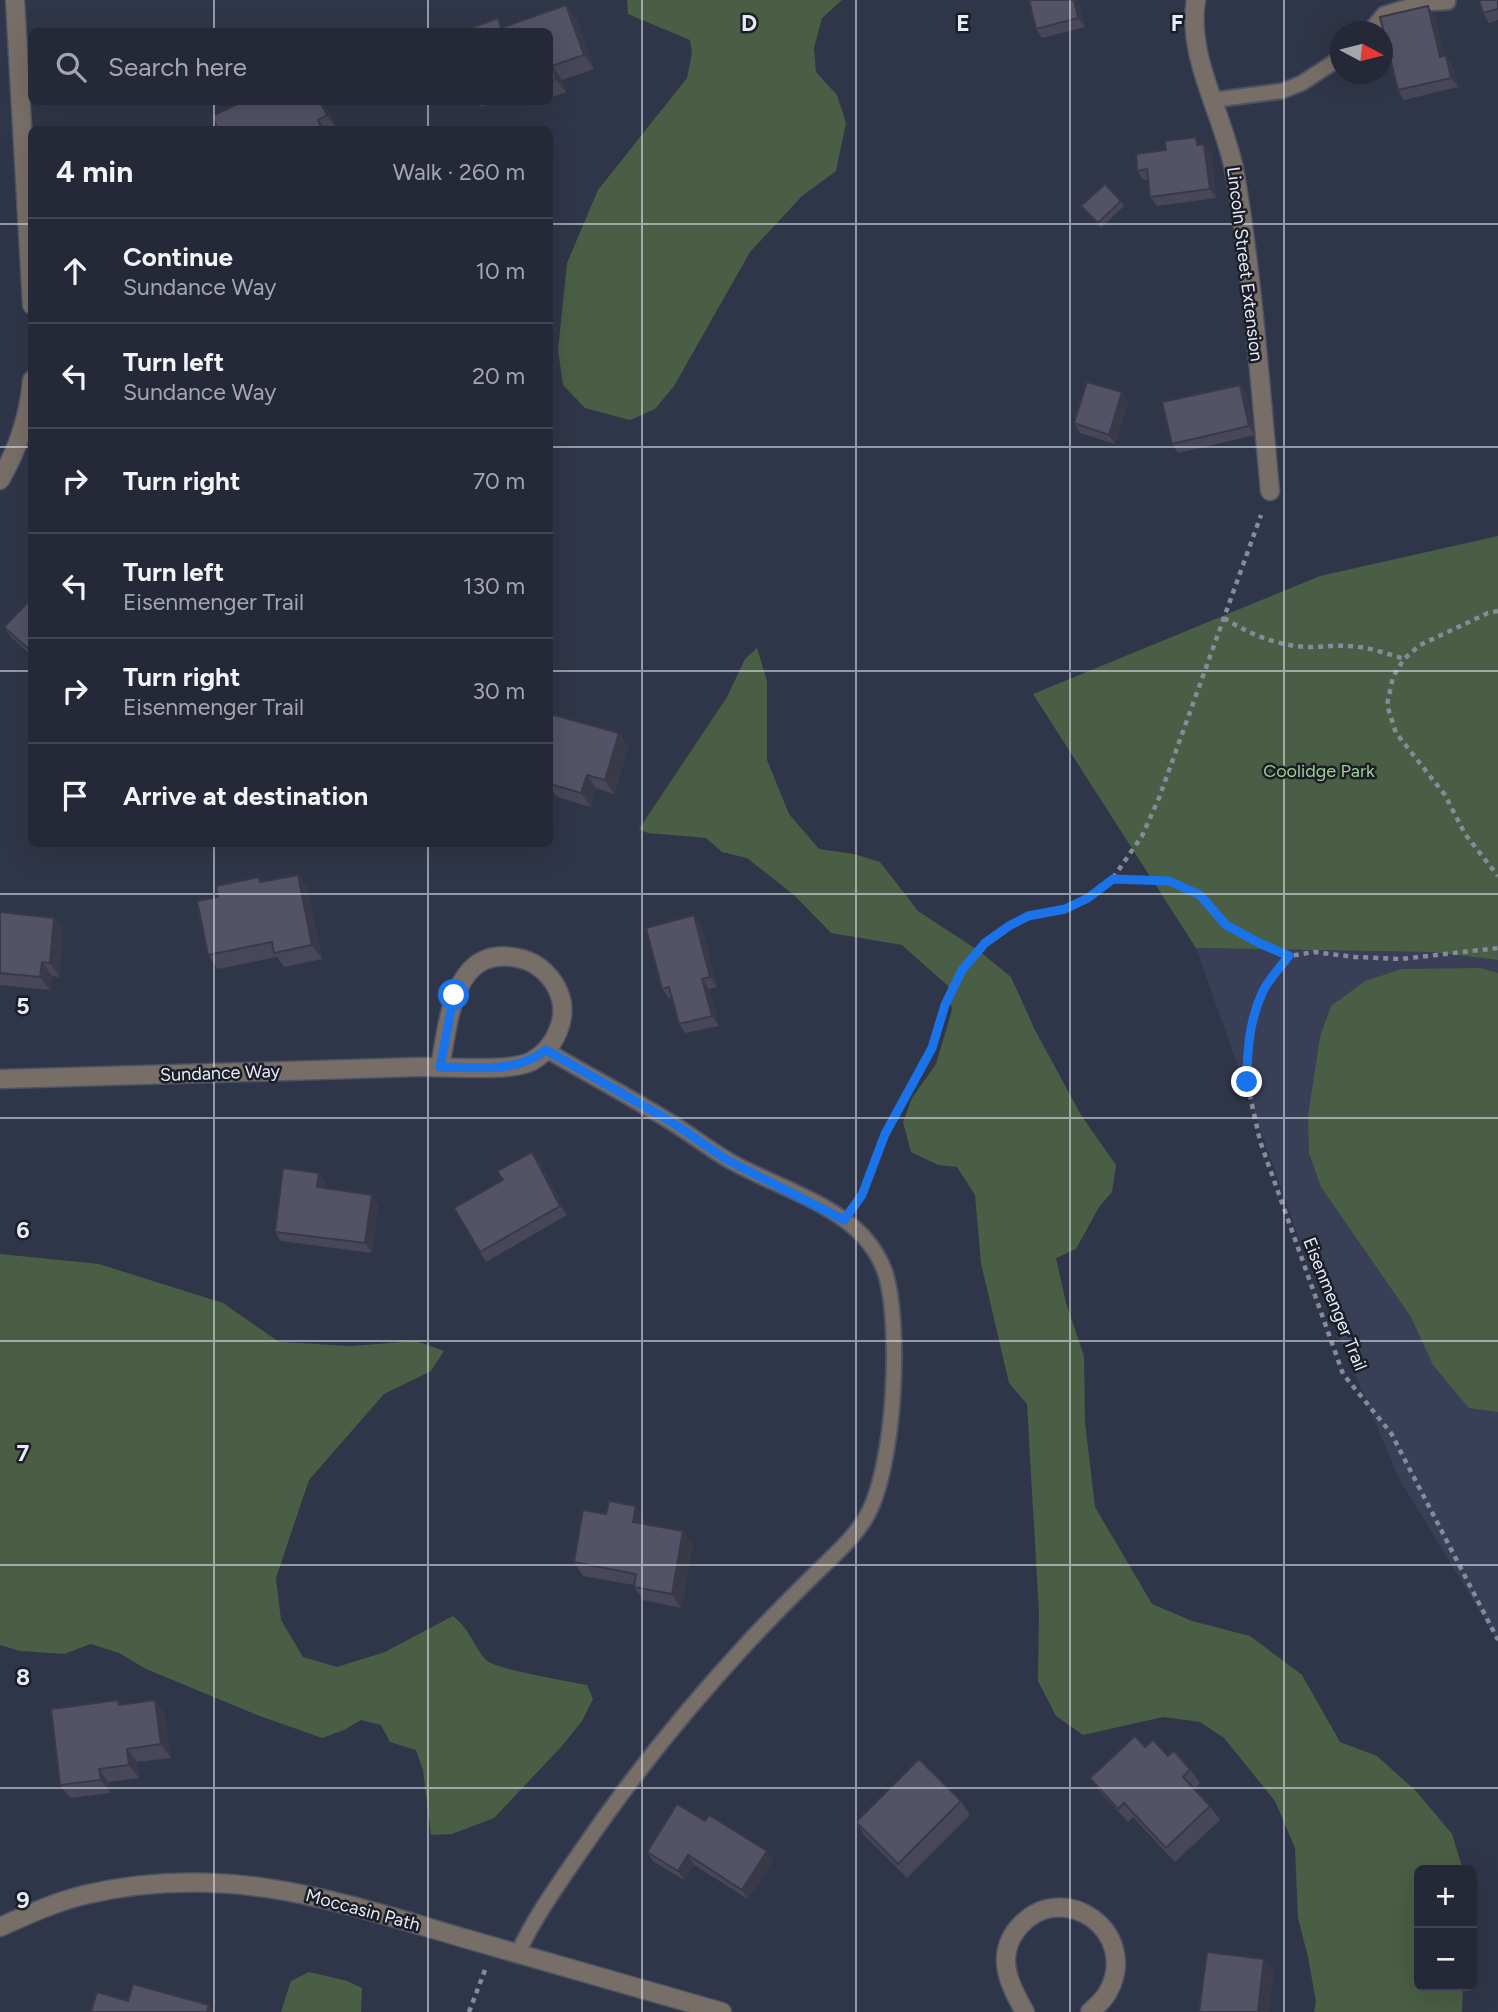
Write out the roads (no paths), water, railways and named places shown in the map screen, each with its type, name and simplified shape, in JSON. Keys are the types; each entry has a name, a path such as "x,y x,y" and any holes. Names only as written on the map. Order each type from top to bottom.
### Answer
{"street":[{"path":"15,0 28,233"},
{"name":"Lincoln Street Extension","path":"1196,0 1195,35 1200,66 1234,172 1245,237 1270,491"},
{"path":"0,480 23,430 28,409"},
{"path":"440,1067 454,995 460,981 473,967 490,958 511,956 530,961 550,976 560,994 562,1015 557,1034 546,1050"},
{"name":"Sundance Way","path":"0,1079 514,1067 532,1061 546,1050"},
{"name":"Moccasin Path","path":"0,1927 82,1896 129,1887 176,1882 272,1888 313,1896 722,2012"},
{"path":"1025,2012 1009,1982 1005,1966 1012,1936 1025,1921 1042,1911 1063,1908 1082,1912 1097,1921 1108,1934 1116,1953 1115,1975 1107,1995 1090,2012"}],"lane":[{"path":"1378,21 1384,14 1416,4 1448,2"},
{"path":"1213,100 1282,91 1302,83 1330,65"},
{"path":"518,1953 539,1912 601,1821 677,1721 765,1625 852,1537 875,1501 889,1440 893,1391 891,1307 885,1274 876,1252 862,1235 844,1220 727,1160 670,1121 546,1050"}],"park label":[{"name":"Coolidge Park","path":"1319,771"}]}
